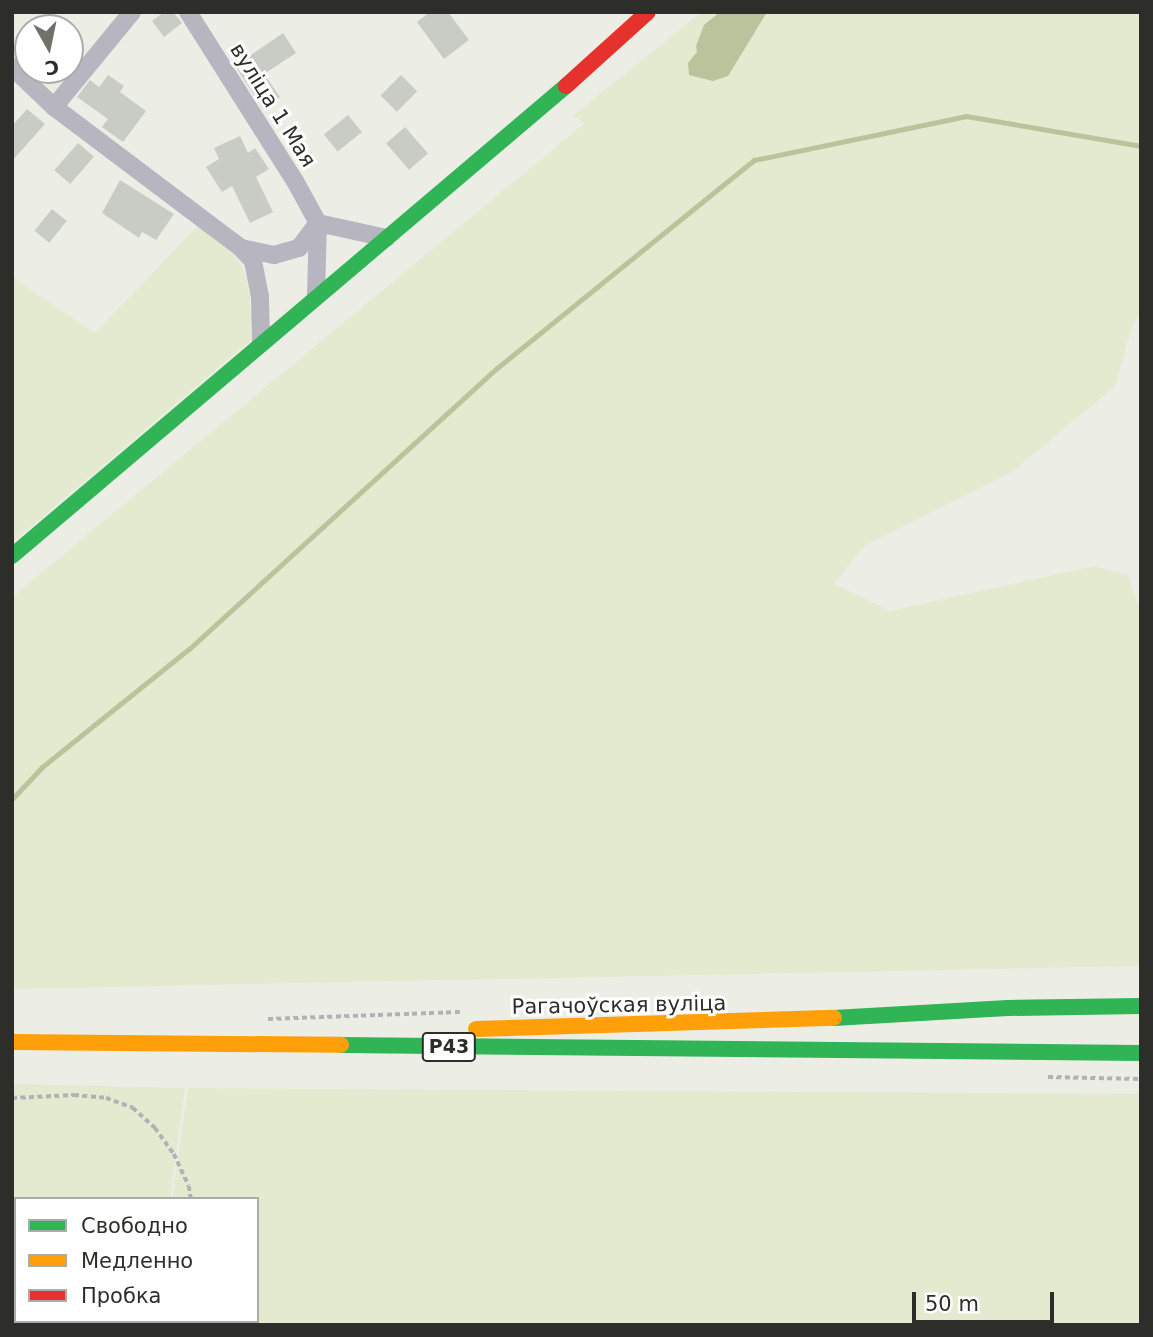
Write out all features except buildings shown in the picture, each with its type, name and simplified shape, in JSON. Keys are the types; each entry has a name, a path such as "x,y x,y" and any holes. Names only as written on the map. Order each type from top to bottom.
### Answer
{"main road":[{"path":"12,555 261,342 530,118 648,12"},
{"name":"Рагачоўская вуліца","path":"99,1042 754,1022 1009,1008 1141,1006"},
{"name":"Рагачоўская вуліца","path":"12,1042 799,1052 1141,1053"}],"street":[{"path":"54,107 132,12"},
{"name":"вуліца 1 Мая","path":"188,12 318,223"},
{"path":"12,66 54,107 241,248 253,261 260,296 261,342"},
{"path":"241,248 274,255 299,248 318,223"},
{"path":"318,223 386,237"},
{"path":"316,296 318,223"}],"path":[{"path":"12,1098 74,1095 106,1098 133,1108 155,1128 174,1154 189,1186 191,1197"}],"shaded area":[{"path":"701,12 1141,12 1141,313 1133,323 1115,386 1012,472 863,547 834,584 890,611 1094,566 1128,575 1141,613 1141,966 12,989 12,597 585,123 573,116"},
{"path":"720,12 767,12 728,76 713,81 689,75 688,63 697,52 696,46 704,25"},
{"path":"198,225 232,253 243,267 250,297 251,340 12,543 12,277 95,333"},
{"path":"12,1084 185,1088 170,1197 14,1197 14,1323 153,1325 12,1325"},
{"path":"188,1088 1141,1094 1141,1325 155,1325 259,1323 259,1197 172,1197"}],"waterway":[{"path":"12,799 42,767 189,649 497,368 754,160 966,116 1141,146"}],"traffic: fast":[{"path":"12,556 566,86"},
{"path":"834,1018 1008,1008 1141,1006"},
{"path":"341,1045 1141,1053"}],"traffic: slow":[{"path":"476,1029 834,1018"},
{"path":"12,1042 341,1045"}],"traffic: jam":[{"path":"566,86 648,12"}]}
